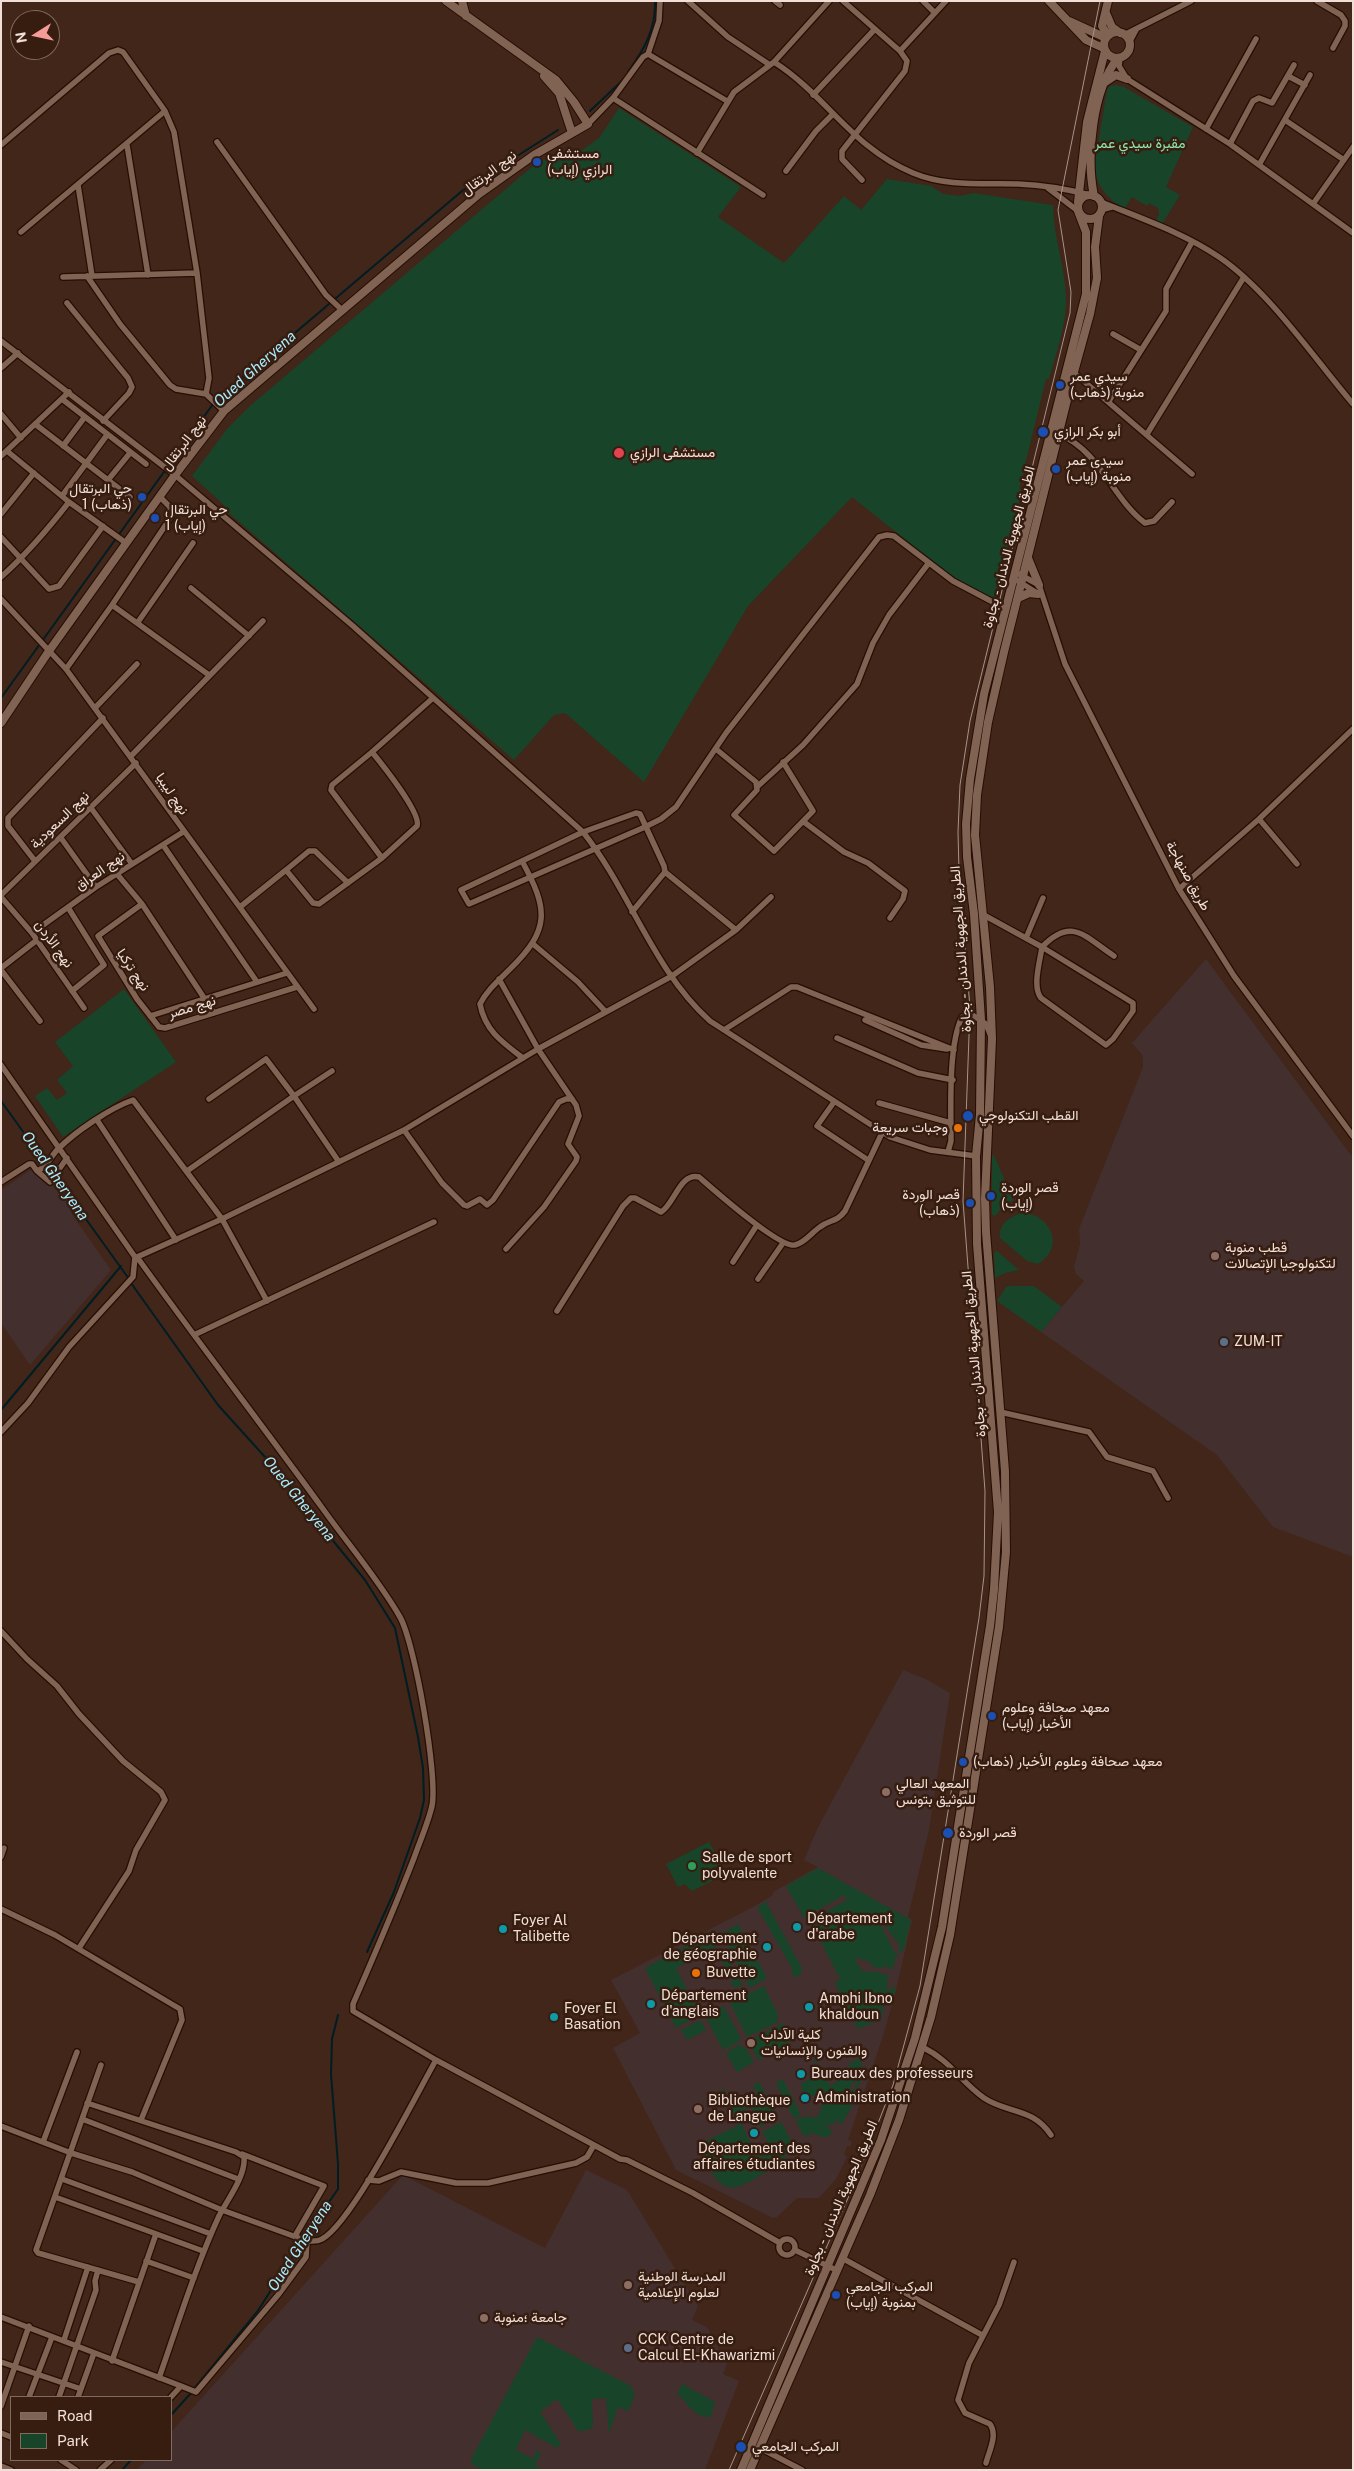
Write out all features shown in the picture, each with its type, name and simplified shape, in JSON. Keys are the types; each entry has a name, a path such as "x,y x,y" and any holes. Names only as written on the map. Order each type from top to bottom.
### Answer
{"main road":[{"path":"462,1 466,16"},
{"path":"1049,1 1086,40 1112,57 1119,58"},
{"path":"451,3 466,16 556,80 574,102 588,124"},
{"path":"1078,206 1084,196 1092,195 1101,202 1100,214 1088,220 1082,217 1078,206 1087,122 1107,37 1102,26 1107,5"},
{"path":"1092,195 1090,154 1096,114 1107,74 1119,58 1126,54 1130,43 1112,27 1107,5"},
{"path":"1064,18 1107,37 1122,34"},
{"path":"1091,30 1102,26"},
{"path":"526,59 560,93 572,133"},
{"path":"1104,83 1116,75 1127,79"},
{"name":"نهج البرتقال","path":"2,721 47,649 124,541 160,497 172,473 221,409 339,307 479,194 534,155 588,124"},
{"name":"الطريق الجهوية الدندان - بجاوة","path":"750,2470 842,2258 899,2120 922,2047 950,1935 999,1627 1006,1552 1005,1470 986,1232 986,1157 992,1039 990,987 975,835 977,795 994,694 1059,434 1086,294 1086,232 1078,206"},
{"name":"الطريق الجهوية الدندان - بجاوة","path":"741,2470 884,2132 923,2012 945,1910 994,1588 998,1512 977,1244 976,1156 980,1115 981,1020 974,914 967,858 966,824 977,733 1014,576 1070,370 1090,314 1097,278 1095,247 1100,214"},
{"path":"1028,558 1039,585"},
{"path":"1018,598 1029,593 1038,594"},
{"path":"976,1156 986,1157"},
{"path":"978,1698 988,1701"},
{"path":"788,2356 797,2360"}],"street":[{"path":"588,124 614,98 643,57 648,54 659,21 660,1"},
{"path":"688,1 728,36 794,76 854,135 891,163 929,178 1047,187 1092,195"},
{"path":"697,153 727,101 741,86 772,64 830,1"},
{"path":"843,1 900,52 907,61 905,71 844,146 842,158 862,180"},
{"path":"923,1 935,13"},
{"path":"900,52 946,1"},
{"path":"1174,11 1176,1"},
{"path":"1122,34 1136,30 1191,1"},
{"path":"1317,1 1345,21 1345,26 1333,48"},
{"path":"814,95 875,30"},
{"path":"1130,43 1136,30"},
{"path":"1206,129 1256,39"},
{"path":"1,145 114,51 122,52 165,112 174,132 197,273 209,378 207,395"},
{"path":"648,54 727,101"},
{"path":"1119,58 1119,66 1127,79 1230,144 1353,234"},
{"path":"1230,144 1253,100 1259,98 1269,104 1272,103 1294,65"},
{"path":"1259,165 1310,75"},
{"path":"1288,76 1304,85"},
{"path":"614,98 762,195"},
{"path":"21,232 165,112"},
{"path":"786,171 816,130 832,115"},
{"path":"1285,120 1344,160"},
{"path":"217,142 326,295 339,307"},
{"path":"127,145 148,275"},
{"path":"1313,204 1353,147"},
{"path":"78,185 90,276 120,324 170,384 176,389 207,395 221,409"},
{"path":"1047,187 1078,206"},
{"path":"1101,202 1192,242 1220,257 1244,277 1353,404"},
{"path":"1100,214 1104,208 1112,207"},
{"path":"1109,401 1166,311 1166,289 1192,242"},
{"path":"62,277 197,273"},
{"path":"1147,434 1244,277"},
{"path":"67,303 128,378 132,386 129,394 103,421"},
{"path":"1113,334 1141,350"},
{"path":"1,342 69,392 103,421 172,473 353,626 584,832 596,847 632,912 691,1004 724,1030 792,1072 882,1133 901,1142 930,1150 976,1156"},
{"path":"1,368 18,353"},
{"path":"1070,370 1109,401 1192,474"},
{"path":"69,392 3,454 34,473 69,502 124,541"},
{"path":"62,399 84,418 146,464"},
{"path":"1,414 21,438"},
{"path":"63,446 84,418"},
{"path":"35,424 130,497"},
{"path":"1059,434 1070,439 1088,455 1145,523 1154,521 1172,502"},
{"path":"62,496 107,435"},
{"path":"108,480 130,453"},
{"path":"1,514 34,473"},
{"path":"66,669 171,517 170,507 160,497"},
{"path":"1,577 22,560 69,502"},
{"path":"1,537 49,588 55,589 105,528"},
{"path":"736,930 665,872 664,866 645,827 640,814 632,813 584,832 461,890 468,904 645,827 661,819 676,807 726,733 879,537 894,536 928,564 968,590 1006,609"},
{"path":"138,622 193,543"},
{"path":"783,762 813,811 774,851 734,815 758,786 783,762 803,745 857,684 873,643 884,623 907,588 928,564"},
{"name":"طريق صنهاجة","path":"1014,576 1039,585 1057,642 1071,678 1179,889 1234,976 1353,1136"},
{"name":"طريق صنهاجة","path":"1023,579 1045,602"},
{"path":"192,588 249,636"},
{"name":"نهج ليبيا","path":"1,599 66,669 132,756 183,832 314,1009"},
{"path":"112,604 209,675"},
{"path":"132,756 263,621"},
{"path":"95,708 138,664"},
{"path":"382,858 331,790 332,785 433,698"},
{"path":"35,861 8,826 8,818 103,718"},
{"path":"1179,889 1259,819 1353,729"},
{"path":"716,749 756,782 758,786"},
{"path":"286,870 316,905 382,858 417,826 419,821 397,784 372,752"},
{"name":"نهج السعودية","path":"1,896 136,763"},
{"path":"91,808 132,864"},
{"path":"1259,819 1297,864"},
{"path":"804,822 844,852 868,864 905,891 903,899 890,918"},
{"name":"نهج العراق","path":"32,933 69,909 96,887 183,832"},
{"path":"61,838 96,887"},
{"path":"163,846 257,982"},
{"path":"240,907 309,851 315,851 348,883"},
{"path":"522,861 538,895 542,916 540,931 533,944 499,979 480,1004 482,1016 496,1036 523,1058"},
{"path":"632,912 665,872"},
{"path":"117,874 142,904 214,1013"},
{"name":"نهج الأردن","path":"1,896 32,933 84,1008"},
{"path":"136,1257 222,1219 404,1130 538,1049 672,976 736,930 771,896"},
{"path":"1026,938 1043,898"},
{"name":"نهج تركيا","path":"142,904 98,936 131,990 150,1016"},
{"path":"69,909 104,965 72,991"},
{"path":"982,914 1042,947 1133,1003 1134,1011 1108,1045 1104,1045 1039,996 1038,985 1042,947 1057,933 1069,929 1114,956"},
{"path":"37,940 1,969 40,1021"},
{"path":"533,944 578,982 606,1011"},
{"name":"نهج مصر","path":"287,973 150,1016 156,1025 162,1028 297,986"},
{"path":"499,979 538,1049 572,1099 579,1116 568,1144 577,1156 576,1161 544,1207 506,1249"},
{"path":"724,1030 791,987 797,987 952,1049"},
{"path":"948,1152 951,1148 952,1049 962,1017 972,1014 981,1020 986,1024 992,1039"},
{"path":"865,1020 921,1046 952,1049"},
{"path":"836,1038 918,1073 953,1080"},
{"path":"209,1099 266,1059 339,1162"},
{"path":"1,1066 201,1347 265,1429 374,1579 403,1625 422,1703 433,1773 433,1797 430,1814 406,1880 352,2009 355,2013 436,2060 594,2145 693,2193 780,2242"},
{"path":"187,1172 332,1071"},
{"path":"404,1130 442,1183 464,1205 467,1206 480,1199 487,1205 493,1200 559,1102 566,1098 572,1099"},
{"path":"40,1170 59,1148 97,1120 133,1100 222,1219 267,1301"},
{"path":"834,1102 817,1126 868,1160"},
{"path":"880,1103 951,1123"},
{"path":"97,1120 176,1240"},
{"path":"557,1311 623,1206 631,1198 635,1198 661,1212 667,1207 682,1184 694,1176 699,1177 783,1244 794,1246 800,1244 823,1224 839,1219 845,1211 882,1133"},
{"path":"1,1182 29,1164 32,1164 50,1182 67,1158"},
{"path":"196,1334 434,1222"},
{"path":"733,1262 757,1225"},
{"path":"758,1279 783,1244"},
{"path":"1,1432 28,1403 69,1347 133,1277 136,1257"},
{"path":"1000,1412 1089,1432 1108,1457 1153,1471 1168,1498"},
{"path":"1,1631 57,1686 79,1714 123,1761 160,1792 164,1800 136,1850 132,1866 79,1948"},
{"path":"1,1856 4,1848"},
{"path":"1,1910 36,1925 79,1948 177,2006 181,2012 182,2020 140,2120"},
{"path":"922,2047 944,2059 985,2099 1033,2117 1051,2135"},
{"path":"43,2142 77,2052"},
{"path":"1,2126 71,2153 132,2172 222,2210 301,2238 316,2241 328,2235 368,2180 436,2060"},
{"path":"101,2065 37,2252 139,2282"},
{"path":"1,2326 3,2318 29,2326 52,2337 64,2340 193,2392 278,2295 306,2257 301,2238 324,2186 240,2154 87,2102"},
{"path":"82,2119 238,2179"},
{"path":"368,2180 379,2181 401,2172 456,2183 488,2183 576,2163 587,2157 594,2145"},
{"path":"159,2378 203,2251 238,2179 244,2161 240,2154"},
{"path":"62,2179 211,2234"},
{"path":"55,2197 203,2251"},
{"path":"112,2360 156,2234"},
{"path":"780,2242 787,2239 792,2241 795,2250 836,2270"},
{"path":"780,2242 779,2247 782,2254 789,2256 795,2250"},
{"path":"842,2258 982,2335"},
{"path":"146,2261 194,2278"},
{"path":"986,2462 993,2438 992,2428 990,2424 965,2413 958,2400 969,2363 998,2305 1014,2262"},
{"path":"64,2340 88,2267"},
{"path":"59,2396 96,2290 95,2281 98,2270"},
{"path":"1,2406 29,2326"},
{"path":"30,2396 52,2337"},
{"path":"78,2396 94,2352"},
{"path":"1,2362 81,2389"},
{"path":"172,2396 181,2386"},
{"path":"760,2448 802,2470"},
{"path":"62,2461 76,2470"},
{"path":"100,2470 110,2461"},
{"path":"1,2466 11,2470"}],"shaded area":[{"name":"قطب منوبة لتكنولوجيا الإتصالات","path":"1206,959 1353,1158 1353,1557 1273,1527 1217,1455 1041,1332 1084,1281 1076,1274 1074,1267 1080,1244 1079,1229 1143,1067 1143,1056 1132,1043"},
{"path":"32,1169 47,1185 59,1188 75,1208 71,1213 111,1270 30,1365 1,1323 1,1190"},
{"name":"كلية الآداب والفنون والإنسانيات","path":"903,1670 926,1679 950,1693 929,1830 908,1917 912,1920 896,1990 884,2033 848,2140 852,2142 850,2147 847,2146 844,2154 847,2157 836,2179 819,2198 797,2198 777,2217 773,2218 676,2170 613,2048 640,2033 611,1980 753,1907 773,1895 773,1892 818,1867 804,1860 818,1827"},
{"name":"جامعة ؛منوبة","path":"586,2170 627,2190 698,2306 692,2320 707,2327 727,2364 723,2374 739,2381 705,2470 137,2470 145,2461 172,2461 172,2431 403,2175 545,2248"}],"green space":[{"name":"مقبرة سيدي عمر","path":"1110,86 1124,87 1193,127 1166,187 1180,195 1162,224 1156,221 1159,214 1158,208 1149,203 1147,206 1132,197 1124,209 1118,205 1104,192 1096,175 1094,168 1107,90"},
{"name":"مستشفى الرازي","path":"619,108 741,187 718,217 784,263 844,196 861,210 887,179 931,186 943,194 960,196 973,193 1053,205 1066,297 1065,318 1049,379 1046,379 1019,489 1022,490 994,602 956,580 852,497 748,606 644,782 565,713 554,715 514,760 223,508 224,505 192,476 227,429 251,405 540,160 574,156 599,138"},
{"path":"124,989 176,1062 63,1137 35,1096 47,1088 57,1100 67,1093 57,1080 73,1066 55,1042"},
{"path":"994,1155 1013,1200 995,1216 992,1215 992,1156"},
{"path":"1021,1213 1040,1219 1051,1232 1053,1241 1051,1249 1047,1257 1038,1264 1027,1261 1000,1238 1003,1225 1009,1219"},
{"path":"997,1251 1019,1270 1005,1273 995,1278 994,1253"},
{"path":"1034,1286 1062,1307 1041,1332 997,1301 1006,1287"},
{"name":"Salle de sport polyvalente","path":"709,1842 721,1864 712,1868 712,1881 692,1891 685,1884 678,1887 666,1864"},
{"path":"818,1868 911,1920 904,1950 900,1952 898,1948 899,1942 897,1943 884,1923 867,1913 859,1918 862,1921 869,1919 870,1922 881,1925 895,1953 900,1955 896,1957 892,1971 887,1966 878,1969 872,1966 870,1962 861,1960 860,1957 855,1959 862,1971 888,1975 887,1992 892,1987 896,1988 893,1998 884,2002 881,2019 858,2029 835,1983 840,1979 810,1920 847,1900 844,1895 804,1918 786,1886"},
{"path":"768,1901 767,1904 802,1968 801,1974 793,1978 792,1968 757,1907"},
{"path":"738,1924 767,1978 750,1988 721,1934"},
{"path":"709,1934 716,1947 676,1968 700,2015 676,2028 645,1968"},
{"path":"721,1948 743,1985 734,1988 731,1982 732,1979 716,1951"},
{"path":"764,1986 779,2017 776,2019 778,2022 747,2037 730,2003"},
{"path":"724,2006 740,2037 739,2042 723,2050 705,2016"},
{"path":"701,2020 706,2030 687,2040 681,2030"},
{"path":"783,2023 792,2040 758,2060 750,2044 751,2040"},
{"path":"740,2044 742,2047 745,2047 754,2062 737,2072 726,2053"},
{"path":"860,2058 861,2080 857,2086 854,2086 856,2082 853,2081 850,2089 854,2091 856,2087 859,2087 858,2092 841,2125 839,2126 841,2123 837,2120 831,2126 824,2121 832,2133 827,2137 812,2133 804,2137 796,2121 805,2116 817,2118 823,2104 821,2100 818,2102 818,2098 809,2094 806,2096 800,2085 816,2074 814,2061 818,2059 817,2063 830,2086 851,2073 852,2070 848,2064"},
{"path":"783,2079 801,2115 794,2119 776,2083"},
{"path":"759,2082 778,2117 760,2127 748,2099 757,2093 753,2085"},
{"path":"724,2089 733,2106 745,2100 748,2108 737,2116 758,2157 772,2150 762,2132 781,2122 793,2144 785,2155 786,2158 755,2179 737,2187 723,2185 715,2177 697,2145 737,2126 738,2121 721,2091"},
{"path":"537,2337 631,2386 634,2392 633,2402 628,2411 618,2407 609,2434 606,2398 592,2399 593,2428 579,2432 557,2399 540,2412 561,2444 557,2448 525,2430 516,2450 533,2459 537,2450 541,2453 535,2465 543,2470 482,2470 472,2464 471,2459"},
{"path":"682,2384 715,2402 711,2417 705,2417 695,2412 677,2394"}],"waterway":[{"path":"628,72 648,39 655,11 655,1"},
{"path":"590,111 623,80"},
{"name":"Oued Gheryena","path":"216,400 462,191 558,130"},
{"name":"Oued Gheryena","path":"1,698 213,404"},
{"name":"Oued Gheryena","path":"1,1101 129,1279"},
{"path":"1,1410 121,1266"},
{"name":"Oued Gheryena","path":"131,1283 218,1405 265,1457 365,1580 395,1628 418,1737 423,1768 424,1800 420,1818 394,1892 367,1952"},
{"name":"Oued Gheryena","path":"304,2238 338,2189 338,2164 331,2074 332,2039 338,2015"},
{"name":"Oued Gheryena","path":"194,2389 257,2312 302,2242"},
{"name":"Oued Gheryena","path":"172,2414 191,2393"},
{"name":"Oued Gheryena","path":"122,2470 130,2461"}],"tram line":[{"path":"729,2470 855,2182 893,2085 920,1986 979,1618 984,1576 985,1491 963,1201 970,1008 959,871 960,785 970,721 1070,313 1071,292 1058,210 1100,1"}],"place":[{"name":"مستشفى الرازي (إياب)","path":"537,162"},
{"name":"سيدي عمر منوبة (ذهاب)","path":"1060,385"},
{"name":"أبو بكر الرازي","path":"1043,432"},
{"name":"مستشفى الرازي","path":"619,453"},
{"name":"سيدي عمر منوبة (إياب)","path":"1056,469"},
{"name":"حي البرتقال 1 (ذهاب)","path":"142,497"},
{"name":"حي البرتقال 1 (إياب)","path":"155,518"},
{"name":"القطب التكنولوجي","path":"968,1116"},
{"name":"وجبات سريعة","path":"958,1128"},
{"name":"قصر الوردة (إياب)","path":"991,1196"},
{"name":"قصر الوردة (ذهاب)","path":"970,1203"},
{"name":"قطب منوبة لتكنولوجيا الإتصالات","path":"1215,1256"},
{"name":"ZUM-IT","path":"1224,1342"},
{"name":"معهد صحافة وعلوم الأخبار (إياب)","path":"992,1716"},
{"name":"معهد صحافة وعلوم الأخبار (ذهاب)","path":"963,1762"},
{"name":"المعهد العالي للتوثيق بتونس","path":"886,1792"},
{"name":"قصر الوردة","path":"948,1833"},
{"name":"Salle de sport polyvalente","path":"692,1866"},
{"name":"Département d'arabe","path":"797,1927"},
{"name":"Foyer Al Talibette","path":"503,1929"},
{"name":"Département de géographie","path":"767,1947"},
{"name":"Buvette","path":"696,1973"},
{"name":"Département d'anglais","path":"651,2004"},
{"name":"Amphi Ibno khaldoun","path":"809,2007"},
{"name":"Foyer El Basation","path":"554,2017"},
{"name":"كلية الآداب والفنون والإنسانيات","path":"751,2043"},
{"name":"Bureaux des professeurs","path":"801,2074"},
{"name":"Administration","path":"805,2098"},
{"name":"Bibliothèque de Langue","path":"698,2109"},
{"name":"Département des affaires étudiantes","path":"754,2133"},
{"name":"المدرسة الوطنية لعلوم الإعلامية","path":"628,2285"},
{"name":"المركب الجامعي بمنوبة (إياب)","path":"836,2295"},
{"name":"جامعة ؛منوبة","path":"484,2318"},
{"name":"CCK Centre de Calcul El-Khawarizmi","path":"628,2348"},
{"name":"المركب الجامعي","path":"741,2447"}]}
